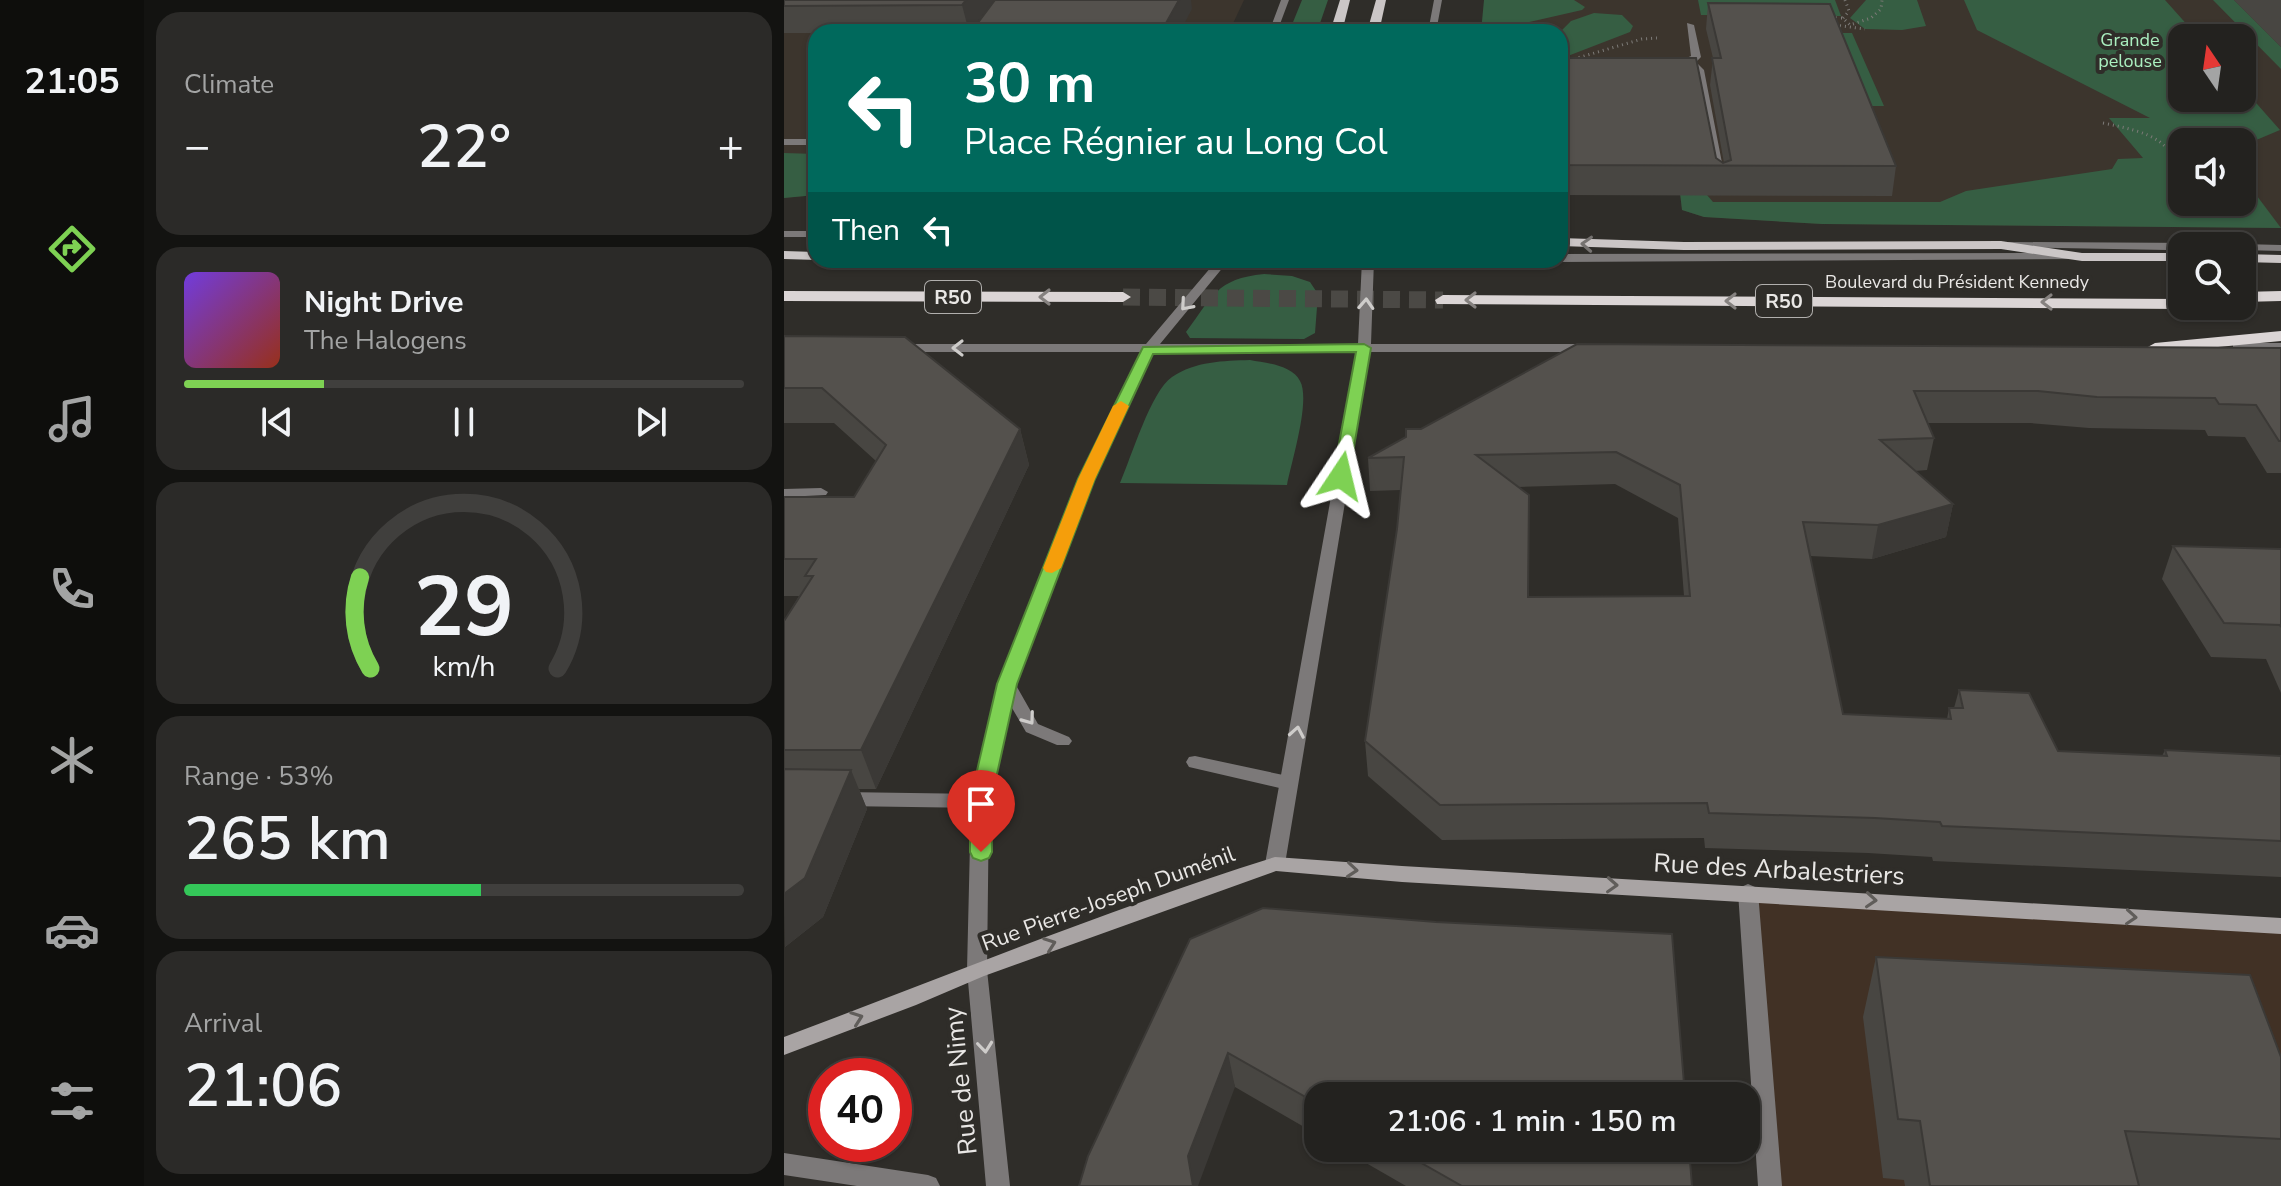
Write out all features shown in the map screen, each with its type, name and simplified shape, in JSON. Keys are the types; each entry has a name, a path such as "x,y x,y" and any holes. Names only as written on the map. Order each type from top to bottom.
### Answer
{"highway":[{"name":"R50","path":"784,296 1123,297"},
{"path":"2256,297 2281,296"},
{"name":"Boulevard du Président Kennedy","path":"1443,300 2168,302"},
{"path":"2256,305 2281,306"},
{"path":"2147,348 2281,336"}],"main road":[{"path":"1338,24 1345,0"},
{"path":"1375,24 1381,0"},
{"path":"1568,242 1684,246 2001,245 2082,257 2168,252"},
{"path":"784,255 808,256"},
{"path":"2256,258 2281,259"},
{"name":"Rue des Arbalestriers","path":"1275,864 2281,926"},
{"name":"Rue Pierre-Joseph Duménil","path":"977,970 1275,864"},
{"path":"784,1046 977,970"}],"street":[{"path":"1276,24 1285,0"},
{"path":"1434,24 1438,0"},
{"path":"1676,62 1691,62 1696,57 1690,25"},
{"path":"1691,62 1699,70 1722,187"},
{"path":"784,142 808,142"},
{"path":"784,234 808,234"},
{"path":"2001,245 2168,251"},
{"path":"2256,247 2281,248"},
{"name":"Boulevard du Président Kennedy","path":"1568,258 2082,257"},
{"name":"Rue Pierre-Joseph Duménil","path":"977,970 980,801 1007,684 1087,479 1148,350 1216,268"},
{"path":"1275,864 1364,348 1368,268"},
{"path":"2147,348 2281,347"},
{"path":"886,348 1608,348"},
{"path":"784,493 821,492"},
{"path":"1007,684 1032,728 1063,741"},
{"path":"1195,762 1288,783"},
{"path":"815,799 980,801"},
{"path":"1748,892 1770,1186"},
{"name":"Rue de Nimy","path":"977,970 998,1186"},
{"path":"784,1164 928,1186"}],"path":[{"path":"1843,18 1849,11 1845,0"},
{"path":"1850,25 1871,18 1881,9 1882,0"},
{"path":"1828,18 1843,18 1850,25"},
{"path":"1572,60 1642,39 1662,38 1690,25"},
{"path":"1834,25 1865,29"},
{"path":"2103,123 2156,138 2171,152 2179,169 2173,197 2192,218"}],"shaded area":[{"path":"784,0 1244,0 1233,24 808,24 808,196 784,198"},
{"path":"1501,0 2281,0 2281,228 1822,224 1704,217 1682,210 1667,80 1568,79 1568,24 1501,24"},
{"path":"1748,892 2281,926 2281,1186 1770,1186"}],"green space":[{"path":"1302,0 1328,0 1320,24 1292,24"},
{"path":"1484,0 1574,0 1585,7 1525,24 1482,24"},
{"path":"1698,0 1835,0 1841,16 1701,15"},
{"path":"1866,0 1917,0 1926,26 1902,30 1865,29 1850,18"},
{"name":"Grande pelouse","path":"1964,0 2165,0 2186,24 2168,24 2168,112 2256,112 2256,103 2280,130 2256,140 2256,128 2168,128 2168,216 2256,216 2256,195 2281,228 1822,224 1704,217 1682,210 1667,80 1707,195 1713,202 1940,202 1966,191 2112,169 2118,159 2143,158 2109,118 2150,118 1977,30"},
{"path":"2213,0 2234,0 2281,47 2281,69 2256,44 2256,24 2237,24"},
{"path":"1594,13 1622,15 1633,26 1630,32 1568,56 1568,24"},
{"path":"1834,33 1852,33 1884,106 1864,106"},
{"path":"784,153 808,154 808,196 784,198"},
{"path":"1264,274 1292,276 1310,282 1318,294 1315,333 1304,339 1190,338 1186,332 1217,291 1235,280"},
{"path":"1250,360 1291,371 1303,390 1302,416 1287,485 1120,483 1149,410 1172,377 1200,365"}],"building":[{"path":"784,0 966,0 962,5 784,6"},
{"path":"995,0 1179,0 1166,24 977,24"},
{"path":"1708,3 1830,4 1896,166 1568,165 1568,58 1696,58 1716,158 1723,163 1731,160 1712,58 1721,58"},
{"path":"784,336 905,337 1020,429 861,750 784,750 784,621 813,576 805,576 816,559 784,559 784,497 854,497 886,445 822,388 784,388"},
{"path":"1577,344 2281,348 2281,441 2256,405 2219,404 2215,398 2097,397 2038,391 1914,391 1934,438 1880,440 1953,504 1878,525 1803,522 1843,714 1951,719 1949,708 1963,708 1959,690 2029,693 2058,751 2167,756 2165,750 2281,756 2281,841 1942,826 1940,822 1875,818 1709,813 1707,803 1440,805 1365,741 1397,529 1404,457 1368,458 1406,437 1406,429 1421,429","holes":["1616,452 1680,485 1690,596 1528,597 1529,495 1476,455"]},
{"path":"2173,546 2281,549 2281,627 2224,623"},
{"path":"784,769 851,770 805,878 784,894"},
{"path":"1263,908 1436,922 1672,934 1684,1082 1304,1082 1304,1096 1228,1053 1188,1156 1193,1186 1079,1186 1088,1156 1190,939"},
{"path":"1876,957 2250,975 2281,1057 2281,1139 2125,1131 2139,1186 1930,1186 1920,1121 1898,1119"},
{"path":"1420,1162 1690,1162 1692,1186 1462,1186"}],"tunnel":[{"path":"1123,297 1443,300"}],"slow traffic":[{"path":"1052,568 1087,479 1121,406"}],"route":[{"path":"981,852 980,801 1007,684 1087,479 1148,350 1364,348 1341,476"}]}
